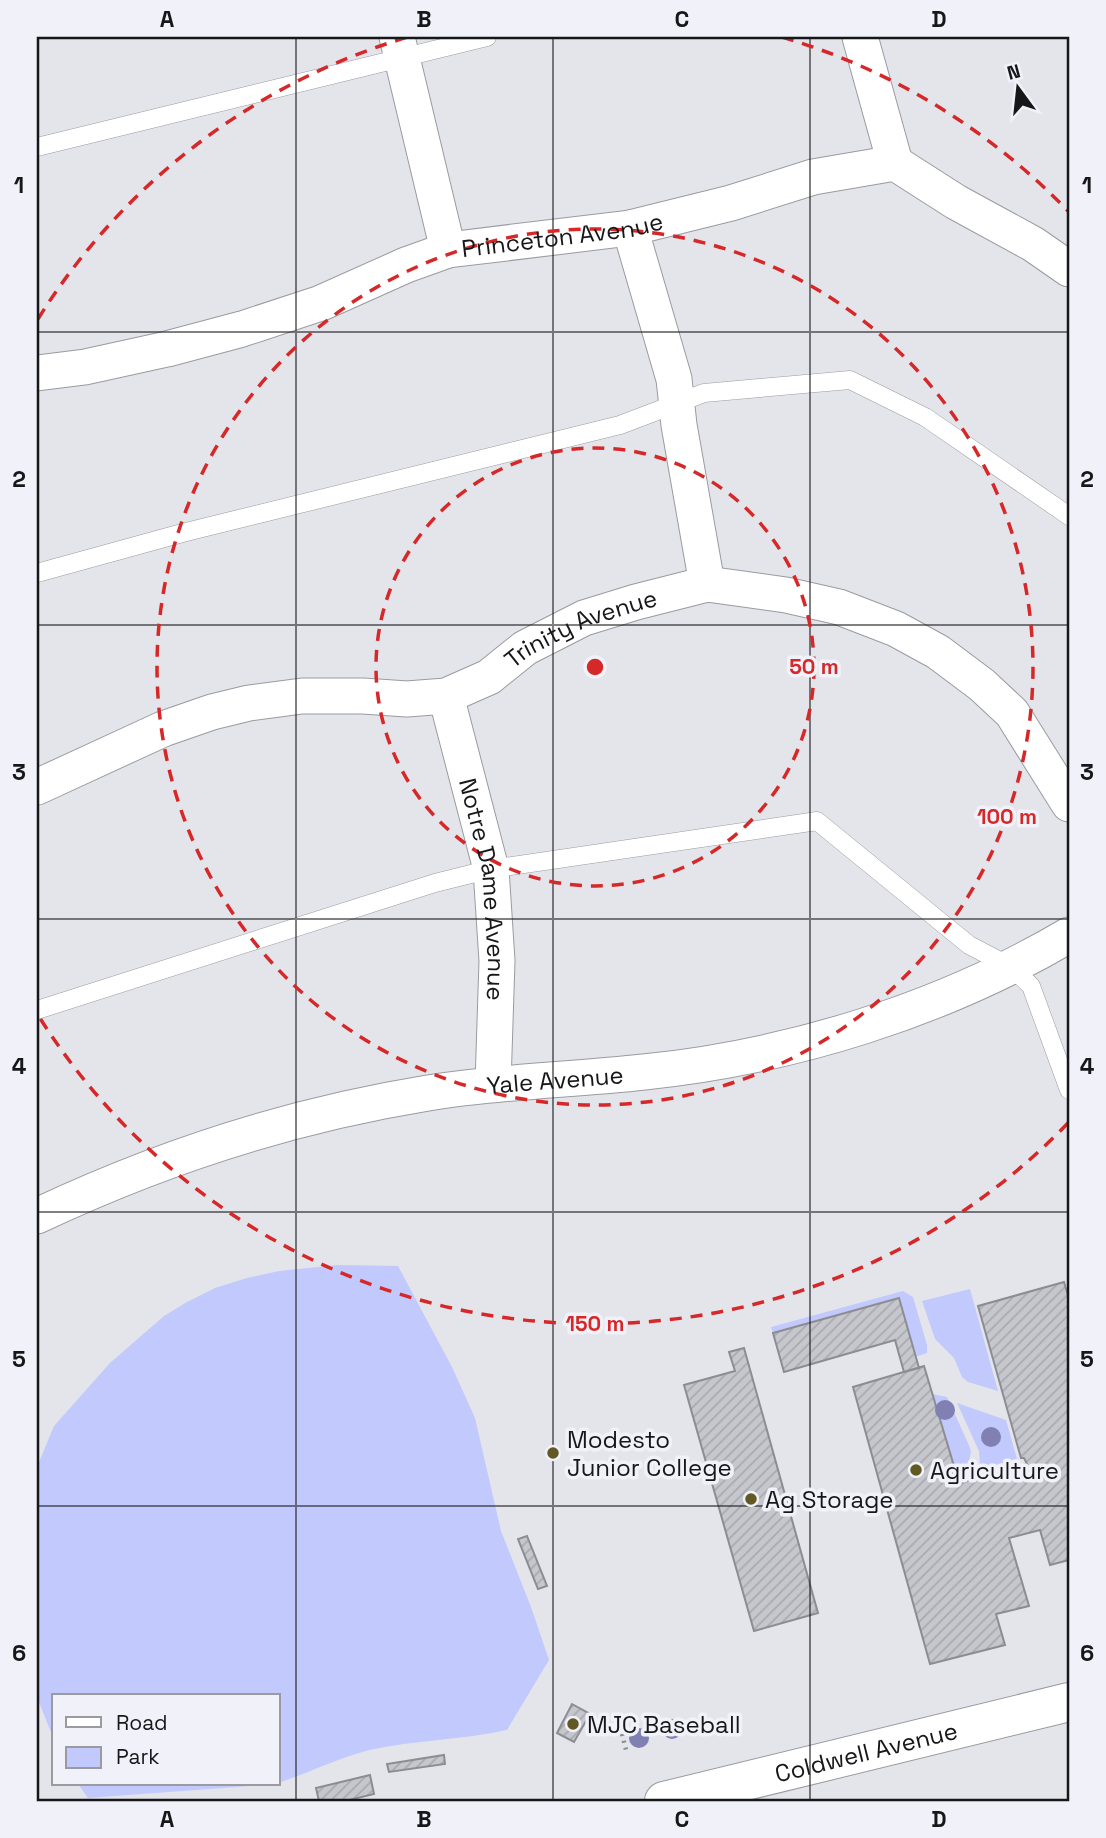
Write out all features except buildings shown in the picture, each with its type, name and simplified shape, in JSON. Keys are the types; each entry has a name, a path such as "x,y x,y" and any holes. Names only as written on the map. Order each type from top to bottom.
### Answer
{"street":[{"path":"860,37 895,163 956,202 1033,244 1069,269"},
{"path":"400,47 448,250"},
{"name":"Princeton Avenue","path":"37,373 85,367 242,329 321,303 406,265 448,250 630,228 813,177 895,163"},
{"path":"630,228 674,379 707,584"},
{"name":"Trinity Avenue","path":"37,787 163,729 249,703 302,696 407,699 446,696 489,677 525,648 584,618 707,584 786,595 839,607 896,629 938,652 982,685 1012,713 1069,804"},
{"name":"Notre Dame Avenue","path":"446,696 491,869 497,961 493,1084"},
{"name":"Yale Avenue","path":"37,1216 94,1189 181,1155 270,1127 364,1105 429,1092 493,1084 645,1072 726,1060 806,1042 904,1012 1011,967 1069,935"},
{"name":"Coldwell Avenue","path":"664,1801 1069,1702"}],"lane":[{"path":"37,147 400,47 486,37"},
{"path":"37,573 186,532 620,425 704,393 850,380 925,417 1069,516"},
{"path":"37,1010 435,883 491,869 817,821 969,945 1011,967 1031,986 1069,1090"}],"path":[{"path":"622,1734 627,1754"}],"green space":[{"path":"337,1265 398,1266 452,1367 475,1418 501,1531 549,1660 507,1730 369,1750 280,1782 280,1694 52,1694 52,1735 37,1697 37,1467 54,1426 110,1363 164,1316 215,1288 279,1271"},
{"path":"970,1289 998,1391 968,1382 962,1377 954,1358 935,1339 922,1301"},
{"path":"903,1291 913,1297 927,1345 927,1353 915,1357 898,1298 773,1333 771,1327"},
{"path":"932,1394 947,1397 971,1451 968,1468 957,1476"},
{"path":"957,1403 1006,1420 1017,1459 989,1467 980,1465 979,1451"},
{"path":"79,1786 250,1786 88,1798"}],"place":[{"name":"Modesto Junior College","path":"553,1453"},
{"name":"Agriculture","path":"916,1470"},
{"name":"Ag Storage","path":"751,1499"},
{"name":"MJC Baseball","path":"573,1724"}]}
